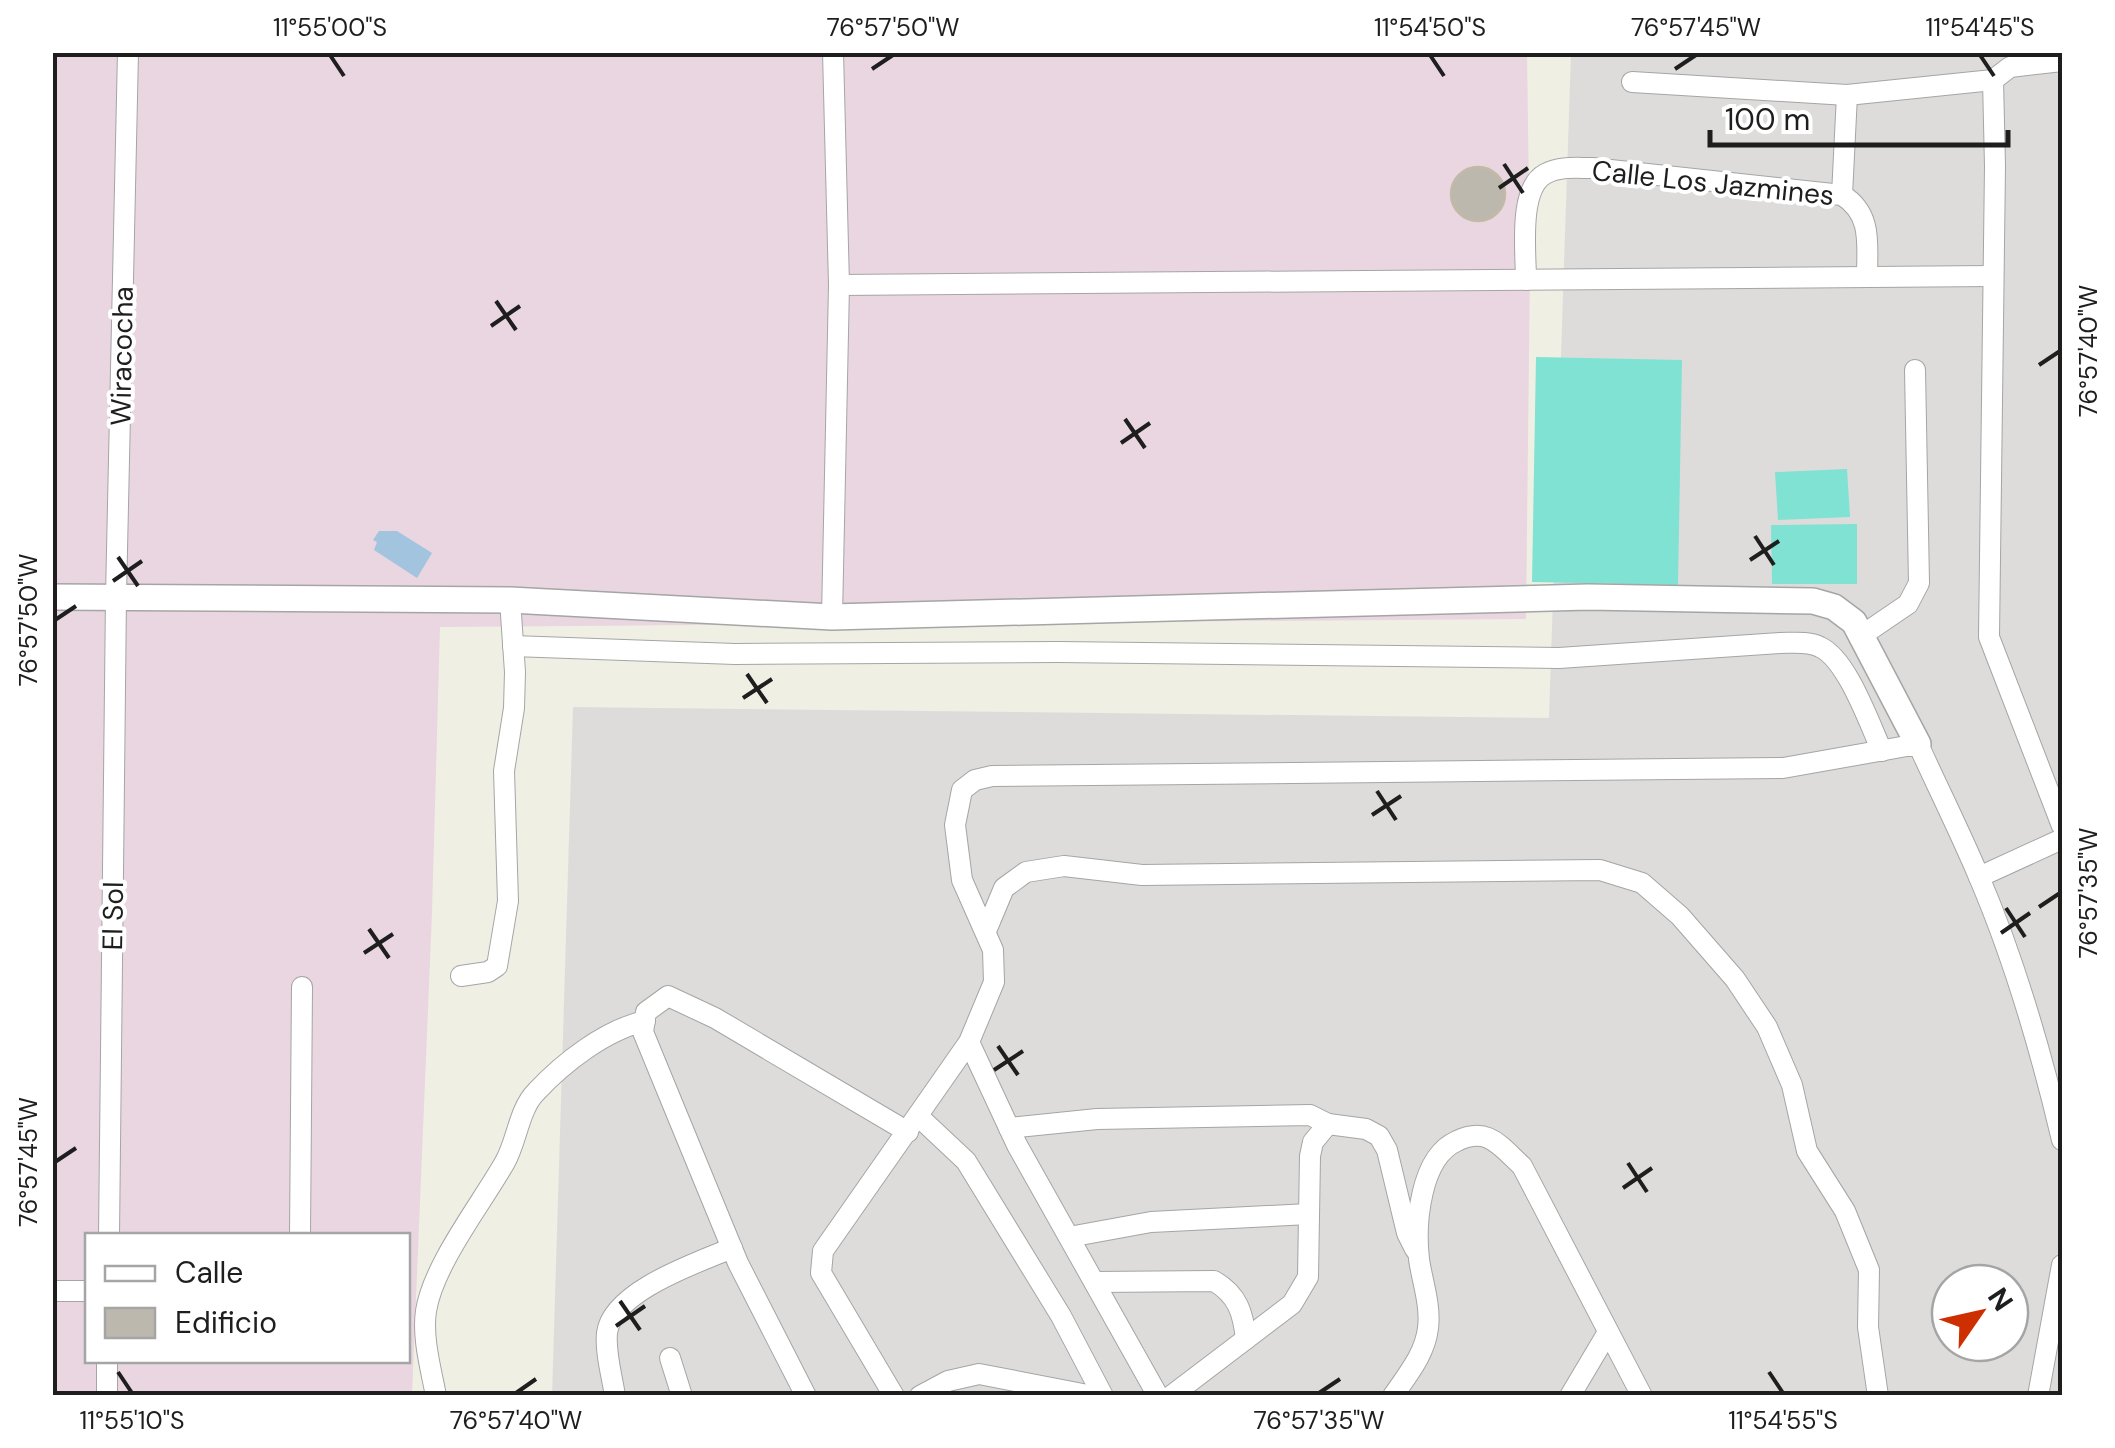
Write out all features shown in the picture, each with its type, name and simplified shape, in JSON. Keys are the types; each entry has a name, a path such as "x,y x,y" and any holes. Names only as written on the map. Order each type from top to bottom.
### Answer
{"street":[{"name":"Wiracocha","path":"116,596 128,52"},
{"path":"832,617 839,285 833,52"},
{"path":"1632,82 1847,95 1993,80 2010,66 2062,60"},
{"path":"1993,80 1989,637 2062,826"},
{"path":"1842,195 1847,95"},
{"name":"Calle Los Jazmines","path":"1526,280 1527,205 1532,186 1544,175 1565,168 1842,195 1855,205 1867,227 1867,277"},
{"path":"839,285 1993,276"},
{"path":"1861,636 1908,604 1920,583 1915,370"},
{"name":"El Sol","path":"109,1233 116,596"},
{"path":"52,597 510,600 832,617 1588,597 1824,604 1854,622 1918,744 1980,877 2044,1067 2062,1140"},
{"path":"461,976 488,972 497,966 504,945 508,901 504,771 514,708 510,600"},
{"path":"513,646 735,654 1058,652 1560,658 1813,644 1838,661 1882,750"},
{"path":"894,1396 821,1273 824,1251 969,1042 994,982 994,950 962,880 956,824 962,790 974,780 992,776 1783,768 1918,744"},
{"path":"1980,877 2062,839"},
{"path":"986,931 1004,888 1026,872 1064,866 1142,874 1600,870 1642,883 1680,916 1735,979 1768,1027 1792,1085 1806,1151 1845,1211 1869,1270 1868,1326 1878,1396"},
{"path":"300,1233 302,987"},
{"path":"806,1396 732,1248 643,1032 646,1012 668,996 913,1124 966,1161 1061,1316 1103,1396"},
{"path":"436,1396 426,1313 432,1290 476,1205 506,1161 532,1095 606,1038 644,1021"},
{"path":"969,1042 1009,1128 1158,1396"},
{"path":"1009,1128 1097,1119 1310,1115 1328,1124 1356,1126 1379,1136 1387,1150 1407,1233 1419,1256"},
{"path":"1171,1396 1292,1304 1308,1277 1313,1142 1328,1124"},
{"path":"1393,1396 1421,1354 1428,1326 1419,1256 1420,1209 1430,1172 1447,1145 1472,1134 1491,1138 1522,1166 1642,1396"},
{"path":"1070,1237 1151,1222 1308,1214"},
{"path":"615,1396 607,1331 621,1310 657,1280 732,1248"},
{"path":"2038,1396 2062,1265"},
{"path":"1096,1282 1214,1281 1229,1290 1242,1312 1246,1339"},
{"path":"52,1291 85,1291"},
{"path":"1570,1396 1608,1332"},
{"path":"670,1358 682,1396"},
{"path":"107,1396 108,1363"},
{"path":"920,1396 952,1388 980,1374 1093,1396"}],"shaded area":[{"path":"52,53 1527,53 1530,264 1526,619 440,627 412,1395 53,1395"},
{"path":"1571,53 2062,53 2062,1395 552,1396 573,707 1549,718"},
{"path":"1536,357 1682,360 1678,585 1532,582"},
{"path":"1847,469 1850,517 1778,520 1775,472"},
{"path":"1857,524 1857,584 1772,584 1771,525"},
{"path":"379,531 397,531 432,553 417,578 374,550 377,542 373,540"}],"building":[{"path":"1478,167 1497,175 1505,194 1497,213 1478,221 1459,213 1451,194 1459,175"}]}
